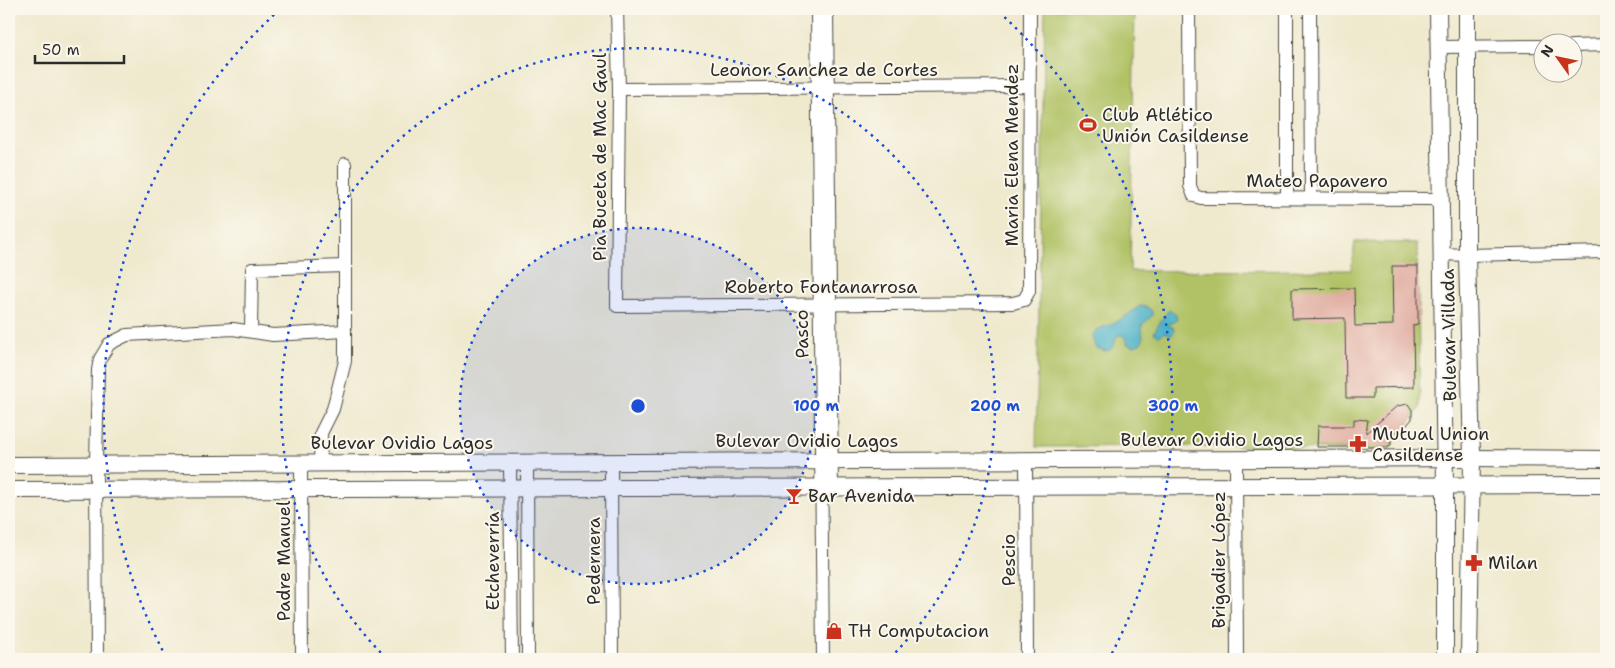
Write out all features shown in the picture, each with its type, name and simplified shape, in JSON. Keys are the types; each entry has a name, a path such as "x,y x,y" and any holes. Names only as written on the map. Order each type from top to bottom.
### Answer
{"main road":[{"name":"Bulevar Villada","path":"1438,9 1440,46 1446,659"},
{"name":"Bulevar Villada","path":"1467,9 1467,255 1472,458 1469,659"},
{"name":"Bulevar Ovidio Lagos","path":"9,464 1472,458 1606,460"},
{"path":"9,490 1606,485"}],"street":[{"name":"Pia Buceta de Mac Gaul","path":"617,9 619,90 617,306"},
{"name":"Pasco","path":"817,9 823,88"},
{"name":"Pasco","path":"822,659 826,487 823,88 827,9"},
{"name":"Maria Elena Mendez","path":"1024,300 1029,291 1030,9"},
{"name":"Mateo Papavero","path":"1189,9 1190,186 1194,196 1201,198 1441,200"},
{"path":"1287,9 1287,198"},
{"path":"1310,9 1311,198"},
{"path":"1582,46 1606,45"},
{"path":"1440,46 1467,48 1532,46"},
{"name":"Leonor Sanchez de Cortes","path":"619,90 1029,86"},
{"path":"320,464 321,433 333,409 345,361 345,164"},
{"path":"1442,254 1606,252"},
{"path":"251,331 252,269 345,266"},
{"name":"Roberto Fontanarrosa","path":"617,306 1013,302 1024,300"},
{"path":"97,659 96,464 98,370 100,359 109,344 127,335 233,329 272,335 345,331"},
{"name":"Pescio","path":"1026,460 1027,659"},
{"name":"Brigadier López","path":"1236,460 1237,659"},
{"name":"Etcheverría","path":"510,463 512,659"},
{"name":"Etcheverría","path":"527,463 528,659"},
{"name":"Pedernera","path":"611,463 612,659"},
{"name":"Padre Manuel","path":"301,464 302,659"}],"green space":[{"name":"Club Atlético Unión Casildense","path":"1045,9 1135,9 1130,271 1351,270 1355,242 1417,243 1420,408 1388,451 1212,446 1036,447"}],"water":[{"path":"1140,306 1147,307 1152,311 1152,316 1142,325 1143,340 1140,344 1128,345 1124,336 1118,335 1110,350 1104,351 1095,347 1092,336 1096,330 1117,322"},
{"path":"1169,310 1176,315 1177,319 1169,325 1173,327 1173,334 1169,335 1166,332 1159,336 1154,333"}],"building":[{"path":"1392,266 1418,266 1418,324 1413,325 1414,387 1373,388 1373,398 1346,398 1345,318 1292,319 1292,289 1354,288 1355,326 1393,325"},
{"path":"1408,404 1412,410 1412,419 1402,431 1396,431 1390,439 1391,444 1389,447 1317,447 1318,426 1354,426 1354,419 1368,420 1366,433 1397,406"}],"place":[{"name":"Club Atlético Unión Casildense","path":"1088,125"},
{"name":"Mutual Union Casildense","path":"1358,444"},
{"name":"Bar Avenida","path":"794,496"},
{"name":"Milan","path":"1474,563"},
{"name":"TH Computacion","path":"834,631"}]}
